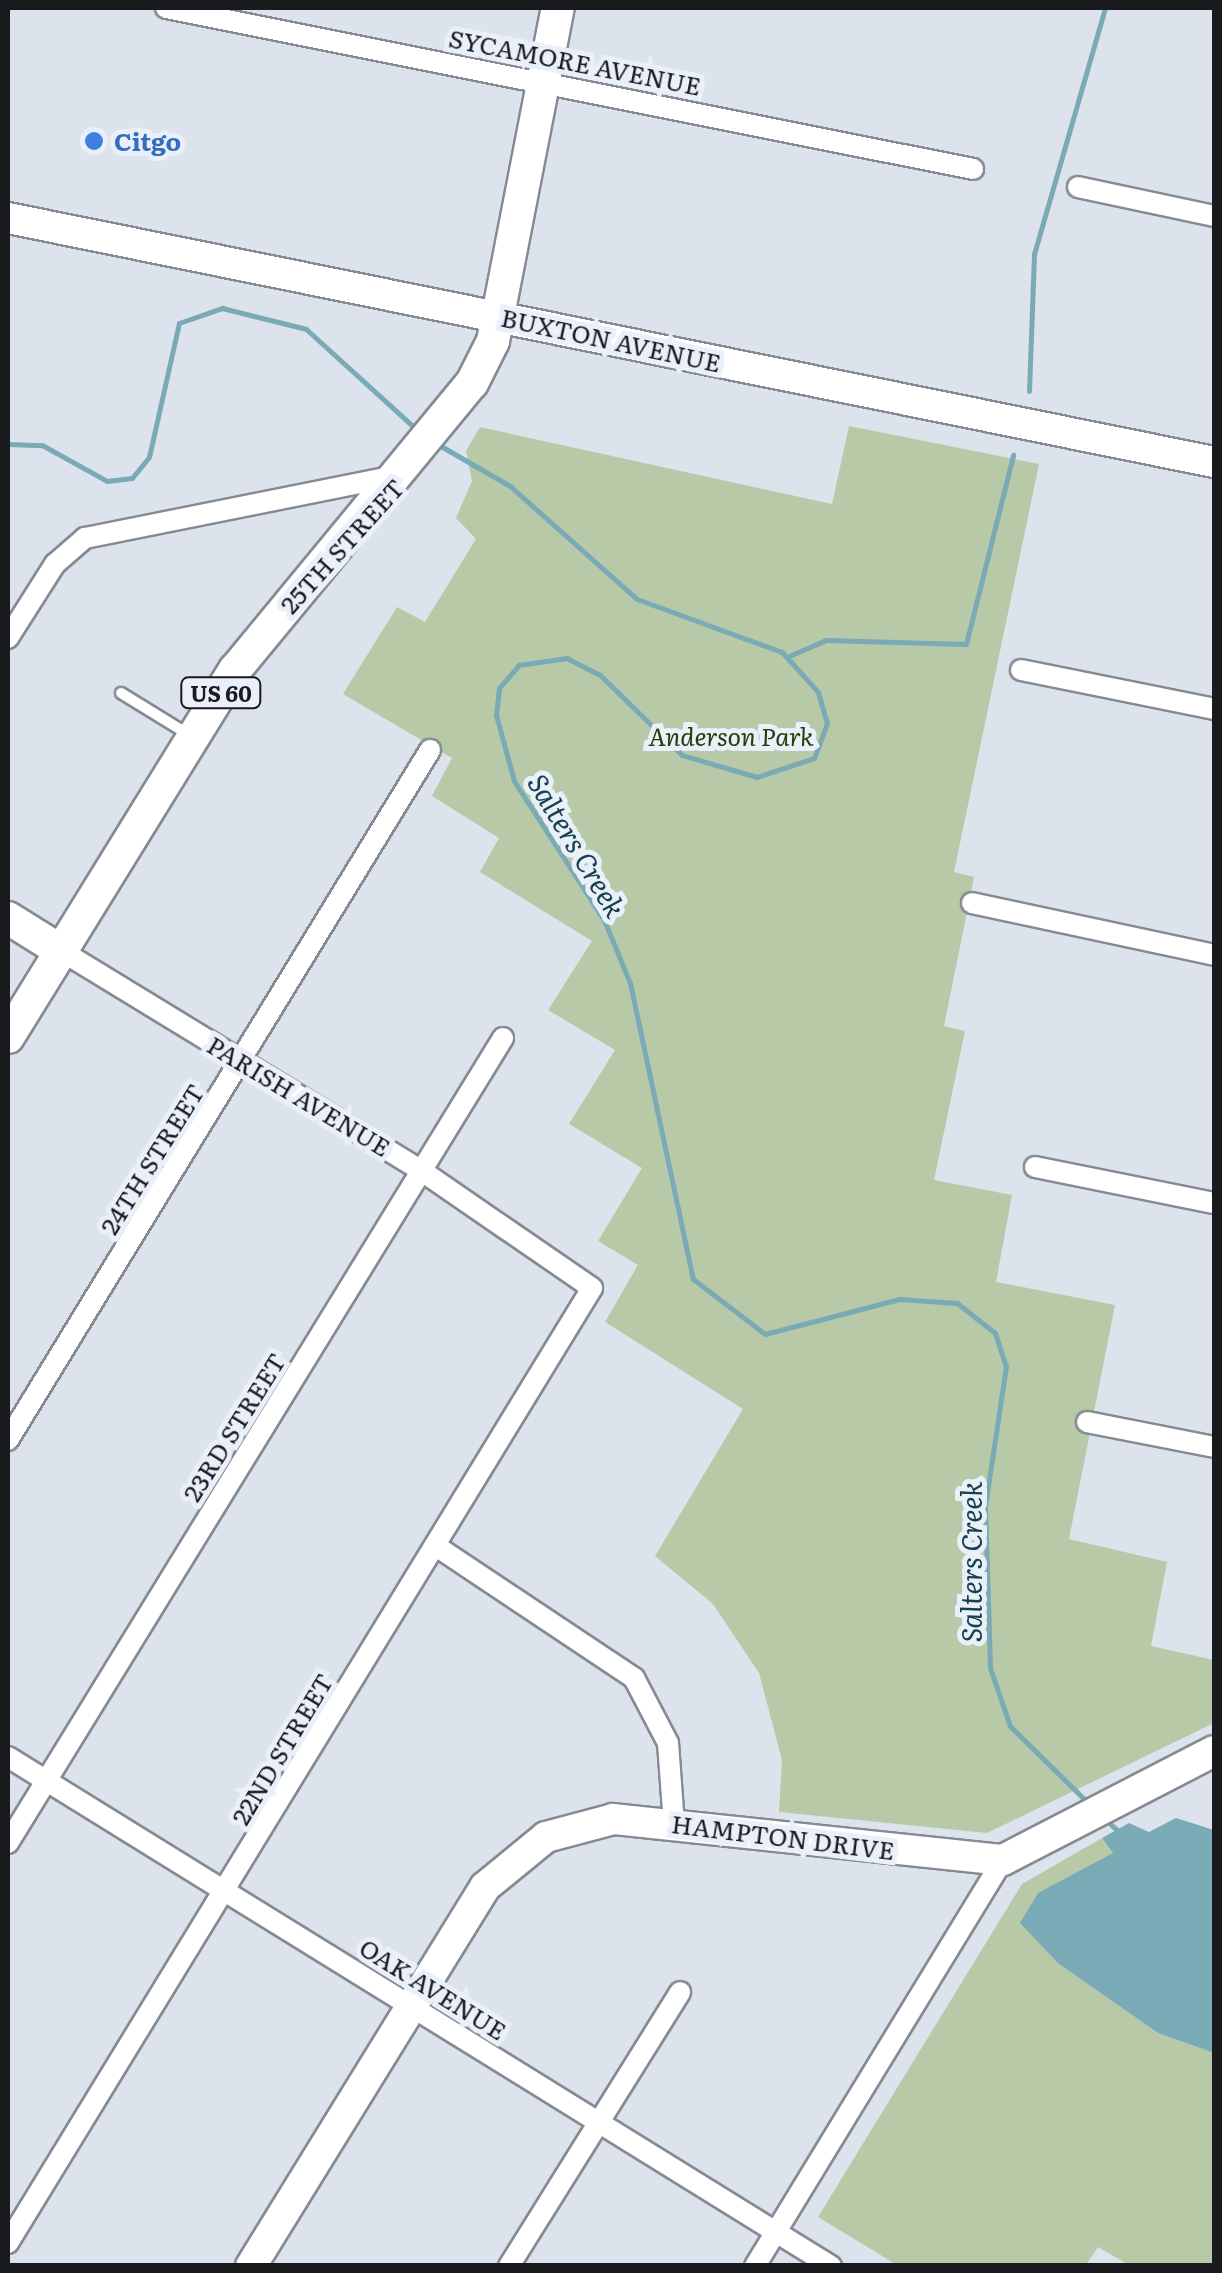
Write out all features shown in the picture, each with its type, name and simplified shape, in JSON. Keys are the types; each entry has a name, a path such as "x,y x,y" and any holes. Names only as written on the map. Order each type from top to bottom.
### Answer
{"main road":[{"name":"25TH STREET","path":"8,1037 194,737 264,633 411,468 448,420 498,318 558,8"},
{"name":"PARISH AVENUE","path":"8,918 60,951"}],"street":[{"name":"SYCAMORE AVENUE","path":"166,8 974,169"},
{"path":"1078,188 1214,216"},
{"name":"BUXTON AVENUE","path":"8,218 1214,462"},
{"path":"8,638 55,564 85,538 411,468"},
{"path":"1021,670 1214,708"},
{"name":"24TH STREET","path":"8,1440 430,750"},
{"path":"972,903 1214,955"},
{"name":"PARISH AVENUE","path":"60,951 422,1171 588,1279"},
{"name":"23RD STREET","path":"8,1843 503,1038"},
{"path":"1034,1168 1214,1203"},
{"name":"22ND STREET","path":"8,2244 589,1297 588,1279"},
{"path":"1087,1422 1214,1448"},
{"path":"436,1546 634,1678 668,1743 674,1824"},
{"path":"755,2266 1003,1860 1214,1751"},
{"name":"OAK AVENUE","path":"8,1756 831,2266"},
{"name":"HAMPTON DRIVE","path":"251,2266 485,1888 525,1849 592,1822 674,1824 1003,1860"},
{"path":"508,2266 680,1992"}],"lane":[{"path":"121,692 194,737"}],"green space":[{"name":"Anderson Park","path":"849,426 1039,464 954,872 974,877 944,1026 965,1031 934,1180 1012,1195 996,1282 1115,1305 1069,1539 1167,1562 1151,1646 1214,1660 1214,1723 987,1833 779,1812 782,1760 759,1673 713,1604 655,1556 743,1409 605,1322 638,1265 598,1241 642,1168 569,1124 615,1050 548,1010 592,941 480,872 499,838 432,796 452,758 343,694 397,607 425,622 476,539 456,518 472,481 466,451 480,427 832,504"},
{"path":"1102,1838 1113,1853 1079,1873 1059,1964 1158,2033 1214,2053 1214,2265 1129,2265 1098,2247 1086,2265 897,2265 818,2217 1022,1884"}],"water":[{"path":"1176,1818 1214,1830 1214,2053 1158,2033 1059,1964 1020,1923 1038,1893 1113,1853 1102,1838 1129,1823 1149,1832"}],"waterway":[{"path":"1029,391 1034,254 1105,8"},
{"name":"Salters Creek","path":"8,444 42,445 107,481 132,478 149,457 179,323 222,308 306,329 417,430"},
{"name":"Salters Creek","path":"439,445 510,486 637,599 782,652 818,692 827,723 814,758 757,777 682,755 600,675 567,658 519,665 499,688 496,715 514,781 604,920 630,983 693,1279 765,1334 899,1299 957,1303 995,1333 1006,1366 985,1506 990,1668 1010,1726 1090,1805"},
{"path":"789,656 826,640 966,644 1013,455"},
{"name":"Salters Creek","path":"1105,1819 1117,1830"}],"place":[{"name":"Citgo","path":"94,141"}]}
